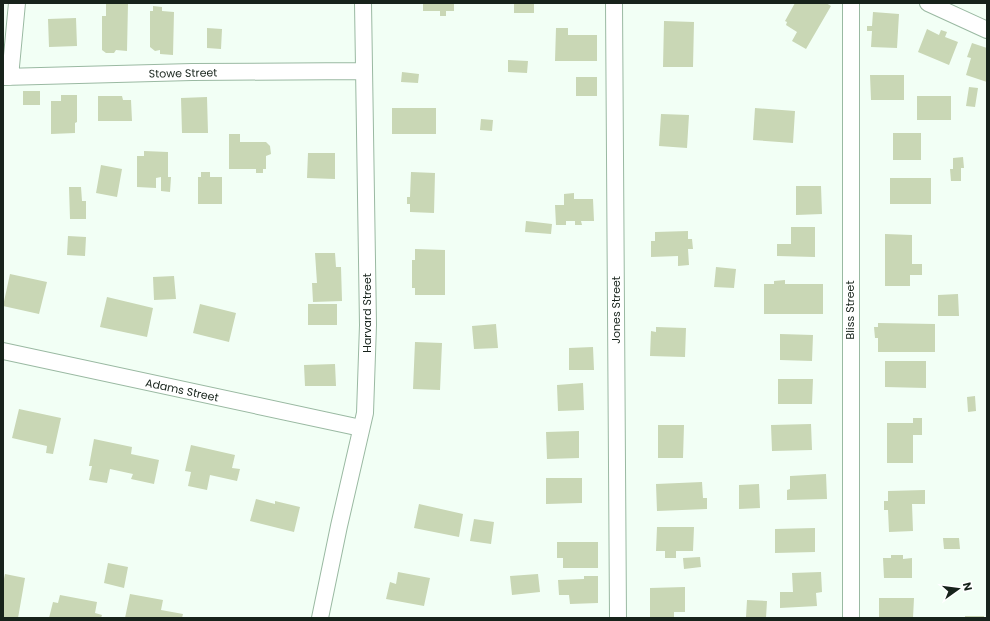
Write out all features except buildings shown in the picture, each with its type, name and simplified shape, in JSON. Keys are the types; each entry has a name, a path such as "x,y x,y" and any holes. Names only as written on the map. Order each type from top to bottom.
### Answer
{"street":[{"path":"6,77 17,3"},
{"name":"Harvard Street","path":"320,618 365,413 368,325 363,3"},
{"name":"Jones Street","path":"614,3 618,618"},
{"name":"Bliss Street","path":"850,618 851,3"},
{"path":"928,3 987,30"},
{"name":"Stowe Street","path":"6,77 192,72 363,71"},
{"name":"Adams Street","path":"3,351 361,428"}]}
